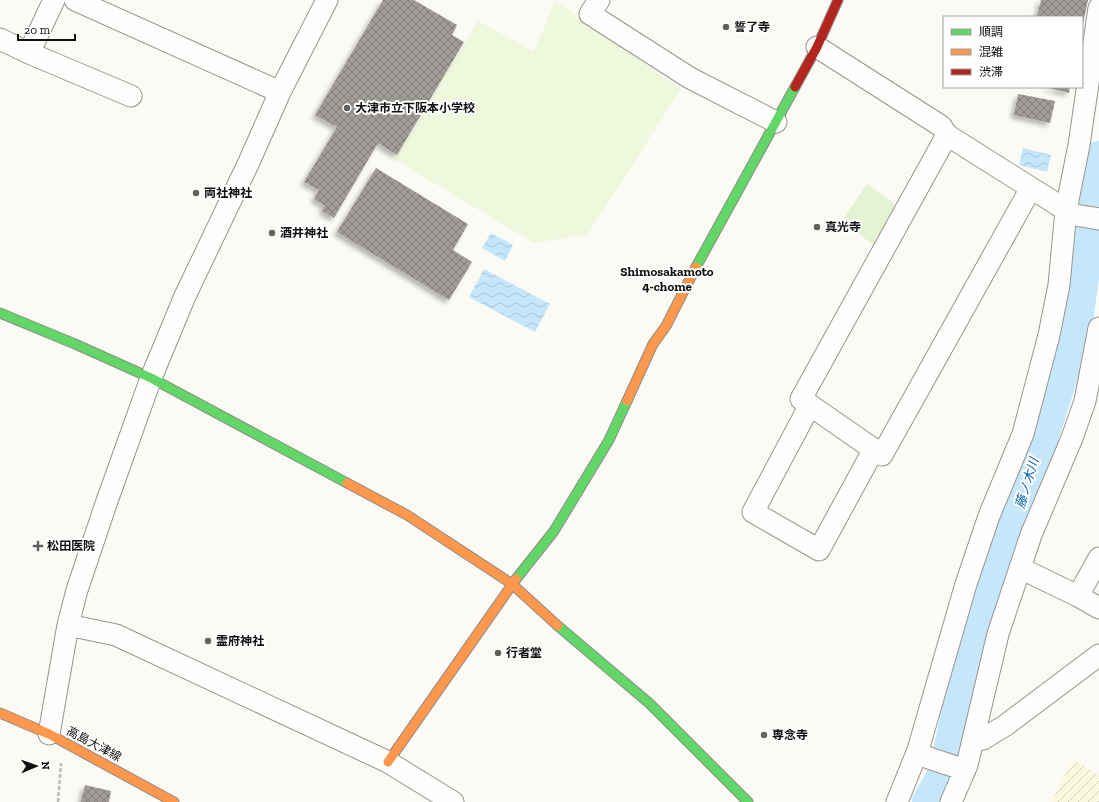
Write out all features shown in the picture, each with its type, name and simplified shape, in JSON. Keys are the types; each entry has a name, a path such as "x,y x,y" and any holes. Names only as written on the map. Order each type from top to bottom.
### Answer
{"street":[{"path":"29,53 54,0"},
{"path":"75,0 280,92"},
{"path":"55,737 68,625 77,590 151,378 185,296 249,162 280,92 327,0"},
{"path":"599,0 590,14 690,78 776,122"},
{"path":"388,762 512,584 554,531 609,440 653,344 666,326 685,288 817,47 838,0"},
{"path":"897,802 917,754 966,584 989,516 1023,434 1049,335 1059,285 1099,8"},
{"path":"0,38 29,53 131,96"},
{"path":"817,47 942,126 947,135 1070,213 1099,219"},
{"path":"947,135 801,399 882,455 1031,188"},
{"path":"0,313 151,378 407,515 512,584 539,610 649,703 748,802"},
{"path":"951,802 965,770 998,634 1020,568 1031,536 1072,438 1085,401 1099,328"},
{"path":"810,406 753,512 819,550 874,449"},
{"path":"1078,596 1099,558"},
{"path":"1020,568 1078,596 1099,608"},
{"path":"68,625 116,635 388,762 453,802"},
{"path":"973,741 983,739 1006,725 1099,655"},
{"name":"高島大津線","path":"0,712 55,737 174,802"},
{"path":"917,754 965,770"}],"path":[{"path":"55,737 58,802"}],"shaded area":[{"path":"1073,760 1099,775 1099,802 1051,802"}],"green space":[{"path":"555,1 681,89 588,234 534,243 394,159 478,21 534,52"},
{"path":"867,184 898,206 877,247 841,222"}],"water":[{"path":"1023,148 1051,155 1047,172 1019,165"},
{"path":"491,233 513,245 505,261 482,248"},
{"path":"484,269 550,304 535,332 469,297"}],"building":[{"path":"383,0 414,0 457,25 452,35 464,42 397,155 378,143 334,218 322,211 325,206 314,199 319,190 304,182 337,127 315,115"},
{"path":"1041,0 1088,0 1083,24 1083,16 1037,16"},
{"path":"1048,88 1070,88 1069,93"},
{"path":"1018,94 1055,101 1050,123 1014,115"},
{"path":"376,168 468,224 453,250 472,262 449,300 337,232"},
{"path":"85,785 111,791 109,802 81,802"}],"waterway":[{"name":"藤ノ木川","path":"929,802 946,772 965,680 1074,334 1099,158"}],"traffic: fast":[{"path":"696,267 795,87"},
{"path":"0,313 151,378 347,483"},
{"path":"516,579 554,531 609,440 627,401"},
{"path":"558,626 649,703 748,802"}],"traffic: slow":[{"path":"627,401 653,344 666,326 696,267"},
{"path":"347,483 407,515 512,584 558,626"},
{"path":"388,762 516,579"},
{"path":"0,713 49,734 174,802"}],"traffic: jam":[{"path":"795,87 817,47 838,0"}],"place":[{"name":"誓了寺","path":"726,27"},
{"name":"大津市立下阪本小学校","path":"347,108"},
{"name":"両社神社","path":"196,193"},
{"name":"真光寺","path":"817,227"},
{"name":"酒井神社","path":"272,233"},
{"name":"松田医院","path":"38,546"},
{"name":"霊府神社","path":"208,641"},
{"name":"行者堂","path":"498,653"},
{"name":"専念寺","path":"764,735"}],"district":[{"name":"Shimosakamoto 4-chome","path":"667,278"}]}
